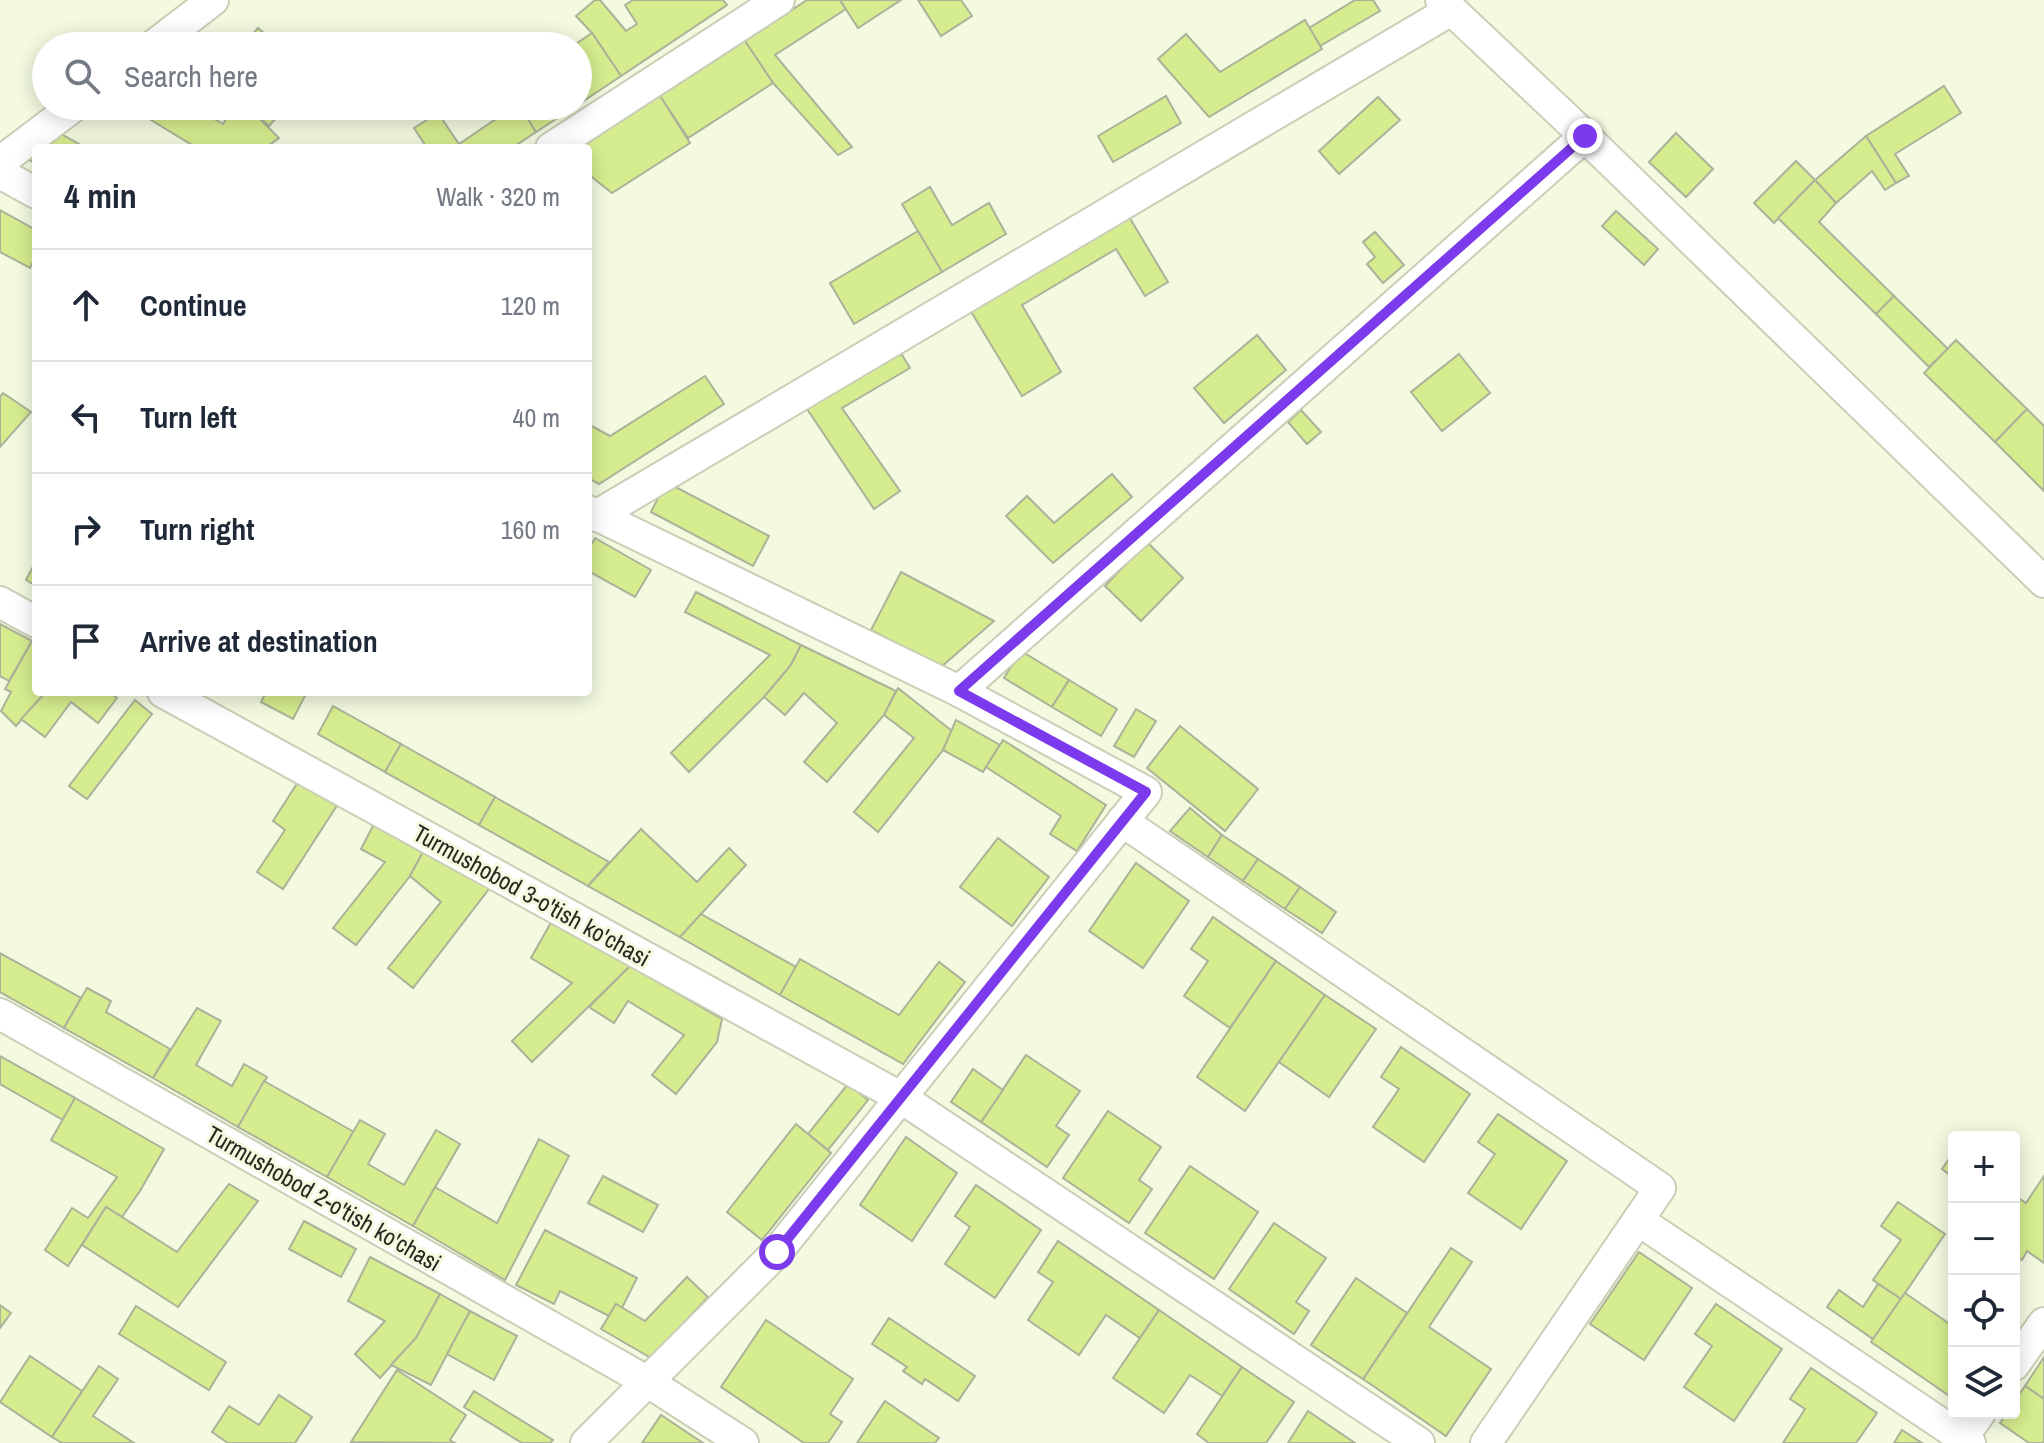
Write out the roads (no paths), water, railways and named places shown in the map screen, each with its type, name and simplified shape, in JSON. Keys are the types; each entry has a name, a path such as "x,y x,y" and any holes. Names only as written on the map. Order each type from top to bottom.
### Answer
{"street":[{"path":"171,32 213,0"},
{"path":"557,144 779,0"},
{"path":"592,514 1446,5 2044,582"},
{"path":"0,162 56,120"},
{"path":"959,691 1585,136"},
{"path":"0,173 32,191"},
{"path":"586,1443 777,1252 1146,792 959,691 592,514"},
{"path":"0,602 32,620"},
{"name":"Turmushobod 3-o'tish ko'chasi","path":"170,696 900,1097 1419,1443"},
{"path":"1122,821 1660,1188 1486,1443"},
{"name":"Turmushobod 2-o'tish ko'chasi","path":"0,1014 648,1382 743,1443"},
{"path":"1638,1220 1966,1440 1977,1419"},
{"path":"2020,1357 2044,1323"}]}
